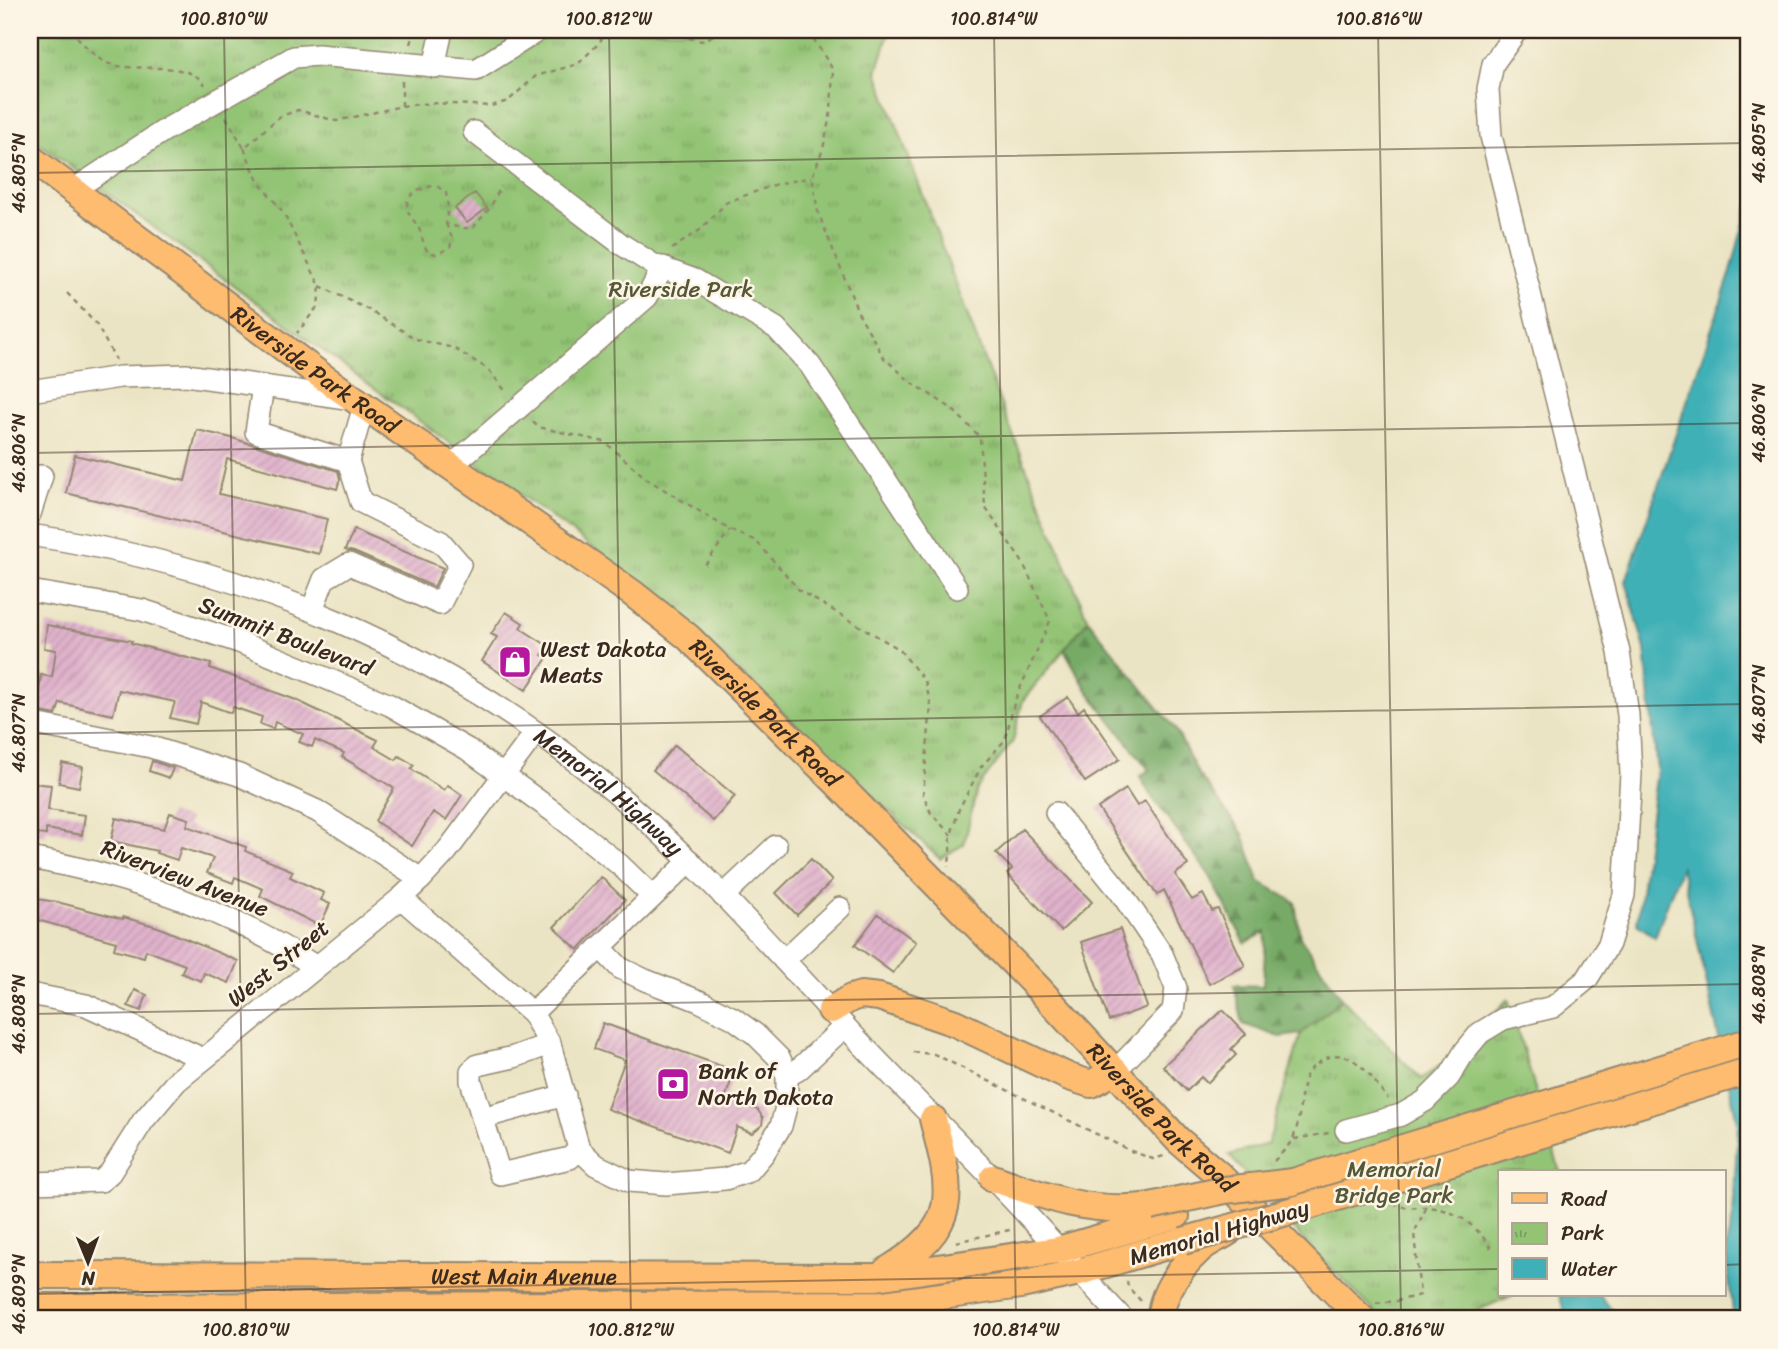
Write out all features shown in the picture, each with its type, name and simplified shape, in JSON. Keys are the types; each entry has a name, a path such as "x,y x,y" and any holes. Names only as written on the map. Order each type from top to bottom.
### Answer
{"main road":[{"name":"Riverside Park Road","path":"30,158 284,349 632,593 688,637 844,790 1037,987 1178,1140 1367,1311"},
{"path":"838,1018 851,998 861,995 879,998 955,1023 1069,1077 1091,1084 1115,1071"},
{"name":"Memorial Highway","path":"1079,1272 1293,1182 1748,1042"},
{"name":"Memorial Highway","path":"1058,1250 1179,1228 1242,1224 1748,1070"},
{"path":"877,1277 912,1256 930,1239 940,1224 946,1202 947,1178 933,1119"},
{"path":"993,1178 1069,1204 1109,1210 1150,1206 1225,1190 1293,1182"},
{"path":"1152,1311 1160,1309 1178,1273 1201,1249 1242,1224"},
{"name":"West Main Avenue","path":"30,1275 877,1277 1058,1250"},
{"name":"West Main Avenue","path":"30,1307 884,1304 1021,1284 1079,1272"}],"street":[{"path":"434,67 442,30"},
{"path":"73,190 216,100 294,57 317,55 476,70 539,30"},
{"path":"1346,1130 1401,1115 1425,1101 1449,1077 1465,1051 1480,1034 1503,1019 1553,1007 1587,979 1609,944 1624,895 1631,774 1628,715 1619,652 1491,136 1488,89 1493,64 1517,30"},
{"path":"474,132 621,244 659,266 695,280 776,328 810,365 872,455 957,588"},
{"path":"450,467 647,296 659,266"},
{"path":"30,391 120,377 186,375 358,402 348,461 361,502 442,542 460,564 440,604 348,564 324,579 312,610"},
{"path":"263,386 256,432 348,461"},
{"path":"30,477 42,476 30,514"},
{"name":"Memorial Highway","path":"30,536 76,542 208,573 274,594 424,662 481,695 536,732 614,792 690,861 933,1119 993,1178 1079,1272"},
{"name":"Summit Boulevard","path":"30,591 142,610 239,642 390,705 467,749 505,776 554,812 652,896"},
{"path":"30,723 151,747 239,775 317,811 421,879"},
{"name":"West Street","path":"30,1183 101,1181 110,1173 157,1103 177,1082 421,879 447,851 536,732"},
{"path":"1056,813 1121,893 1162,954 1176,988 1173,1011 1115,1071"},
{"path":"723,896 776,846"},
{"name":"Riverview Avenue","path":"30,858 82,867 182,900 275,941 315,966"},
{"path":"532,1013 690,861"},
{"path":"401,898 532,1013 550,1044 579,1149 596,1165 629,1181 666,1184 725,1179 749,1171 781,1126 788,1103 787,1076 780,1059 733,1018 620,968 600,947"},
{"path":"784,960 839,908"},
{"path":"30,994 86,1005 203,1059"},
{"path":"787,1076 799,1070 838,1018"},
{"path":"550,1044 478,1065 471,1071 471,1081 500,1174 570,1158 579,1149"},
{"path":"482,1118 565,1095"},
{"path":"1079,1272 1124,1319"}],"path":[{"path":"70,30 105,62 136,69 180,68 202,79 244,148 258,181 283,212 320,286 318,306 284,349"},
{"path":"244,148 279,117 298,110 336,121 401,106 430,103 491,106 508,101 536,76 578,64 608,30"},
{"path":"682,30 690,38 702,41 712,36 714,30"},
{"path":"808,30 833,70 831,111 823,149 812,177 818,212 858,313 884,358 911,382 951,408 980,437 985,507 1023,563 1050,621 1015,701 1005,740 981,767 959,809 951,835 949,866"},
{"path":"659,266 677,246 700,230 727,201 777,184 812,177"},
{"path":"425,186 437,186 446,193 446,224 452,238 450,248 436,254 428,252 408,211 409,200 416,190 425,186"},
{"path":"446,224 473,228 489,208 501,186"},
{"path":"320,286 369,310 416,339 453,348 488,369 519,408 538,426 605,442 647,479 730,530 756,541 800,591 899,649 925,681 931,706 923,794 931,813 951,835"},
{"path":"67,293 96,324 115,355 120,377"},
{"path":"705,565 730,530"},
{"path":"913,1052 934,1054 1130,1151 1153,1159 1164,1156 1178,1140"},
{"path":"1293,1139 1346,1130"},
{"path":"1391,1200 1397,1206 1445,1210 1466,1220 1482,1234 1491,1248"},
{"path":"953,1242 1014,1229"},
{"path":"1125,1275 1128,1287 1152,1311"}],"green space":[{"name":"Riverside Park","path":"30,30 890,30 877,72 1001,405 1088,620 1023,700 1013,741 977,789 964,844 940,859 655,593 30,137"},
{"path":"1088,620 1176,730 1197,772 1243,834 1259,881 1295,902 1300,937 1342,999 1301,1034 1280,1037 1243,1024 1234,985 1263,986 1266,932 1245,943 1210,876 1149,793 1140,776 1149,770 1087,690 1064,649"},
{"name":"Memorial Bridge Park","path":"1342,999 1421,1079 1456,1054 1508,999 1559,1170 1498,1170 1498,1296 1511,1296 1458,1319 1382,1319 1309,1246 1229,1155 1268,1144 1301,1034"}],"water":[{"path":"1748,206 1748,1319 1734,1319 1726,1258 1733,1217 1738,1125 1681,867 1655,937 1637,924 1657,770 1645,649 1626,581 1731,272"},
{"path":"1559,1296 1601,1296 1619,1319 1567,1319"}],"building":[{"path":"475,193 487,208 467,223 455,208"},
{"path":"197,430 338,471 340,479 337,489 227,459 219,494 327,519 319,554 66,493 75,455 185,481"},
{"path":"354,530 443,568 434,587 345,550"},
{"path":"506,612 523,623 520,628 548,646 542,655 547,658 526,690 482,661 497,637 491,634"},
{"path":"47,625 132,641 131,643 211,664 210,668 296,700 378,740 374,747 396,760 399,756 414,765 411,769 444,790 448,785 462,795 446,820 433,812 412,846 375,821 394,788 342,757 344,753 315,740 312,747 299,742 303,734 275,722 273,729 260,724 262,717 233,707 231,713 201,702 196,724 170,718 175,702 119,690 113,715 60,703 56,715 36,711 41,675 52,677 56,650 44,648"},
{"path":"1068,697 1078,712 1084,707 1120,759 1085,782 1040,716"},
{"path":"675,745 735,796 713,821 653,770"},
{"path":"152,761 173,768 169,778 149,771"},
{"path":"62,763 83,767 79,787 59,783"},
{"path":"30,783 51,785 48,810 85,815 82,835 46,829 46,835 30,833"},
{"path":"1126,789 1137,806 1145,801 1188,865 1175,874 1192,900 1203,894 1212,911 1218,909 1245,966 1209,984 1164,890 1157,895 1098,808"},
{"path":"170,813 189,819 187,826 246,847 245,851 293,871 290,877 324,893 321,900 330,904 320,926 260,896 263,889 235,877 233,883 207,873 213,858 181,848 177,860 156,853 157,851 111,841 116,818 164,829"},
{"path":"1022,829 1092,902 1061,931 1007,874 1012,869 996,853"},
{"path":"811,859 832,881 797,915 776,893"},
{"path":"601,877 625,900 578,950 554,927"},
{"path":"30,898 158,927 238,961 229,983 204,973 201,981 181,973 185,965 146,950 144,957 114,949 116,942 30,918"},
{"path":"878,914 916,942 893,973 855,945"},
{"path":"1120,929 1147,1007 1109,1021 1081,942"},
{"path":"135,990 147,995 141,1011 128,1006"},
{"path":"1223,1010 1246,1034 1231,1049 1236,1055 1207,1083 1201,1077 1187,1091 1163,1066"},
{"name":"Bank of North Dakota","path":"603,1023 735,1071 725,1098 758,1110 763,1118 762,1125 752,1133 737,1127 728,1153 607,1109 625,1060 594,1049"}],"place":[{"name":"West Dakota Meats","path":"515,662"},
{"name":"Bank of North Dakota","path":"673,1084"}]}
